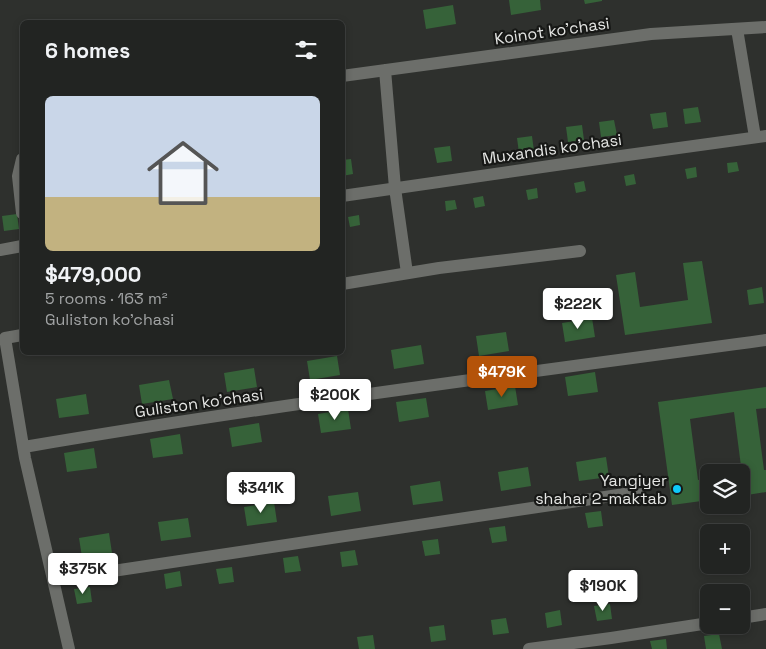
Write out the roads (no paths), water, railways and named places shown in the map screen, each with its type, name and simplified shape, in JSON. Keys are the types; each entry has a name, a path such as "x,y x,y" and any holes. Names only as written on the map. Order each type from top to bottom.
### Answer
{"street":[{"name":"Koinot ko'chasi","path":"345,76 651,34 766,27"},
{"path":"737,29 761,136"},
{"path":"385,70 395,188 407,273"},
{"name":"Muxandis ko'chasi","path":"345,196 761,136"},
{"path":"20,168 18,176 20,194"},
{"path":"0,250 20,246"},
{"path":"345,283 439,268 580,251"},
{"path":"20,335 5,338 24,447 68,649"},
{"name":"Guliston ko'chasi","path":"24,447 118,431 383,392 766,340"},
{"path":"53,580 638,492"},
{"path":"750,617 766,614"},
{"path":"529,649 700,624"}],"place":[{"name":"Yangiyer shahar 2-maktab","path":"677,489"}]}
